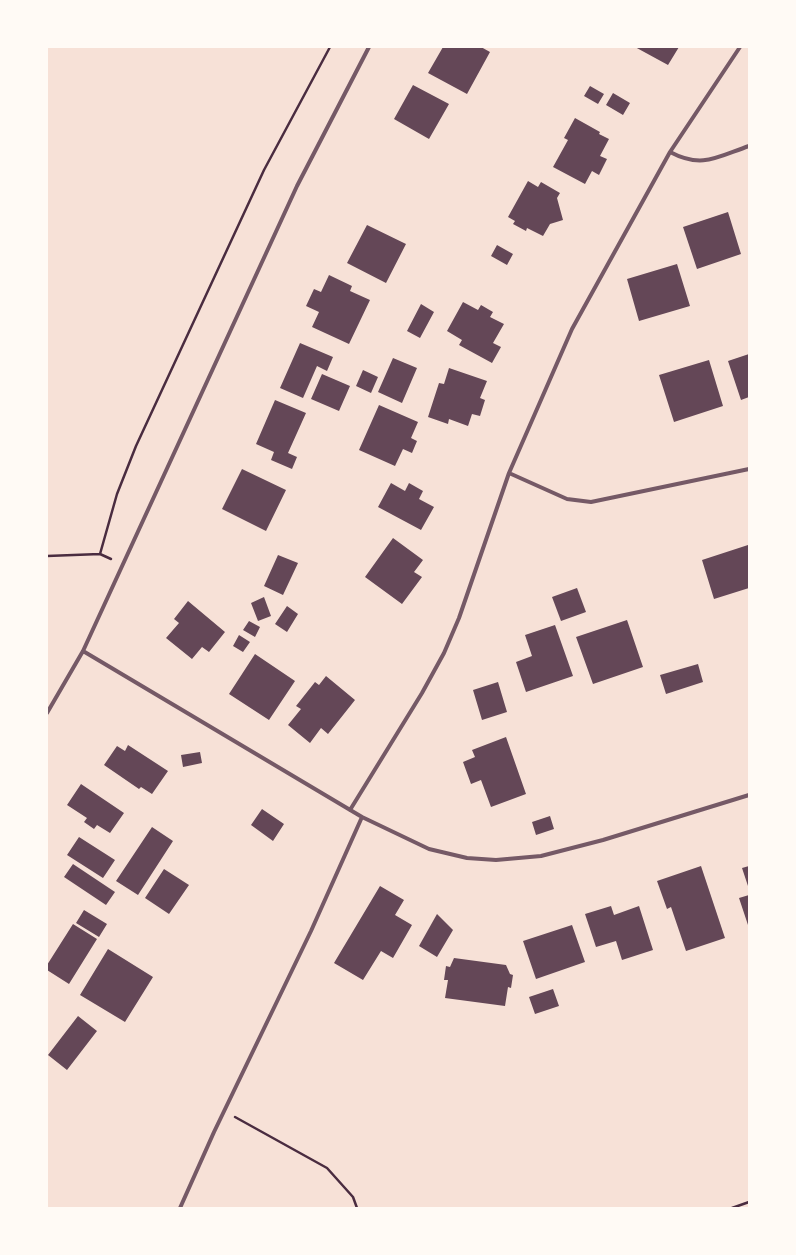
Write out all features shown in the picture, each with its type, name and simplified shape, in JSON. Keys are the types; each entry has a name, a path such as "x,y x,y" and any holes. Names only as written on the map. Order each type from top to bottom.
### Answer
{"street":[{"path":"47,713 83,651 297,186 369,47"},
{"path":"350,810 422,693 444,653 459,618 509,472 572,329 670,152 740,47"},
{"path":"670,152 685,160 696,162 707,160 749,146"},
{"path":"509,472 567,498 591,502 749,470"},
{"path":"83,651 362,817 429,849 467,858 496,860 541,856 604,840 749,795"},
{"path":"180,1208 224,1112 311,931 362,817"}],"path":[{"path":"100,554 117,494 139,439 264,170 330,47"},
{"path":"47,556 100,554 124,564"},
{"path":"224,1112 327,1168 353,1198 357,1208"},
{"path":"732,1208 749,1202"}],"building":[{"path":"443,47 481,47 490,52 467,94 428,73"},
{"path":"635,47 679,47 668,65"},
{"path":"413,85 449,104 429,139 394,119"},
{"path":"590,86 604,94 598,104 584,96"},
{"path":"613,93 630,103 623,115 606,105"},
{"path":"575,118 600,132 599,134 609,139 600,156 607,159 599,175 592,171 585,184 553,167 568,140 564,138"},
{"path":"528,181 538,187 541,182 560,193 557,198 563,220 550,224 543,236 527,228 526,231 513,224 515,221 508,217"},
{"path":"728,212 741,254 697,269 683,227"},
{"path":"367,225 406,244 386,283 347,263"},
{"path":"497,245 513,254 507,265 491,256"},
{"path":"677,264 690,306 639,321 627,279"},
{"path":"329,275 352,286 350,291 370,300 349,344 312,327 319,312 306,306 314,289 321,292"},
{"path":"463,302 478,310 481,305 493,312 490,317 504,324 493,343 501,347 492,363 459,345 462,340 447,331"},
{"path":"421,304 434,312 420,338 407,331"},
{"path":"300,343 333,357 327,371 317,366 303,398 280,388"},
{"path":"749,354 749,397 741,400 728,361"},
{"path":"393,358 417,368 402,403 378,392"},
{"path":"709,360 723,406 674,422 659,375"},
{"path":"449,368 487,381 480,398 485,400 480,416 472,414 468,426 449,419 448,424 428,417 439,383 444,384"},
{"path":"363,370 378,377 371,393 356,386"},
{"path":"322,374 350,386 339,411 311,399"},
{"path":"275,400 306,413 288,453 297,457 292,469 271,460 274,452 256,444"},
{"path":"379,405 418,422 411,438 417,441 412,453 403,449 395,466 359,450"},
{"path":"242,469 286,490 266,531 222,509"},
{"path":"391,483 405,491 409,483 423,491 419,499 434,507 421,530 378,507"},
{"path":"393,538 423,560 414,572 422,577 402,604 365,577"},
{"path":"748,545 749,588 714,599 702,560"},
{"path":"278,555 298,563 283,595 264,586"},
{"path":"577,588 586,612 561,621 552,597"},
{"path":"264,597 271,616 258,621 251,603"},
{"path":"188,601 225,632 209,652 202,647 192,659 166,638 179,623 174,619"},
{"path":"287,606 298,614 287,632 275,624"},
{"path":"627,620 643,667 593,684 576,637"},
{"path":"249,621 260,627 255,637 243,630"},
{"path":"555,625 573,676 526,692 516,662 532,656 525,635"},
{"path":"239,635 250,642 243,652 233,646"},
{"path":"255,654 295,681 269,720 229,694"},
{"path":"698,664 703,682 666,694 660,675"},
{"path":"326,676 355,700 328,734 321,728 310,743 288,725 301,709 296,706 315,682 319,685"},
{"path":"498,682 507,712 482,720 473,690"},
{"path":"506,737 526,794 491,807 481,780 471,784 463,762 475,757 472,750"},
{"path":"128,745 168,771 152,794 141,787 139,789 104,765 117,746 125,751"},
{"path":"200,752 202,763 183,767 181,755"},
{"path":"81,784 124,813 110,833 97,825 94,829 84,822 87,818 67,805"},
{"path":"262,809 284,824 273,841 251,825"},
{"path":"550,816 554,829 536,835 532,822"},
{"path":"152,827 173,841 138,895 116,881"},
{"path":"79,837 115,860 103,878 67,855"},
{"path":"73,864 115,892 106,905 64,877"},
{"path":"701,866 725,938 686,951 671,907 667,909 657,881"},
{"path":"749,866 749,889 742,868"},
{"path":"164,869 189,885 169,914 145,898"},
{"path":"380,886 404,900 395,915 412,925 393,958 381,951 363,980 334,963"},
{"path":"749,895 749,928 739,898"},
{"path":"611,906 614,915 639,906 653,950 622,960 616,941 596,947 585,914"},
{"path":"84,910 107,924 99,937 76,923"},
{"path":"437,914 453,930 437,957 419,946"},
{"path":"73,924 97,939 69,984 47,970 47,965"},
{"path":"572,925 585,962 536,979 523,941"},
{"path":"108,949 153,977 125,1022 80,995"},
{"path":"454,958 506,965 510,974 513,975 511,988 508,987 505,1006 445,998 448,980 444,980 446,966 450,967"},
{"path":"553,989 559,1006 535,1014 529,997"},
{"path":"78,1016 97,1031 67,1070 48,1055"}]}
